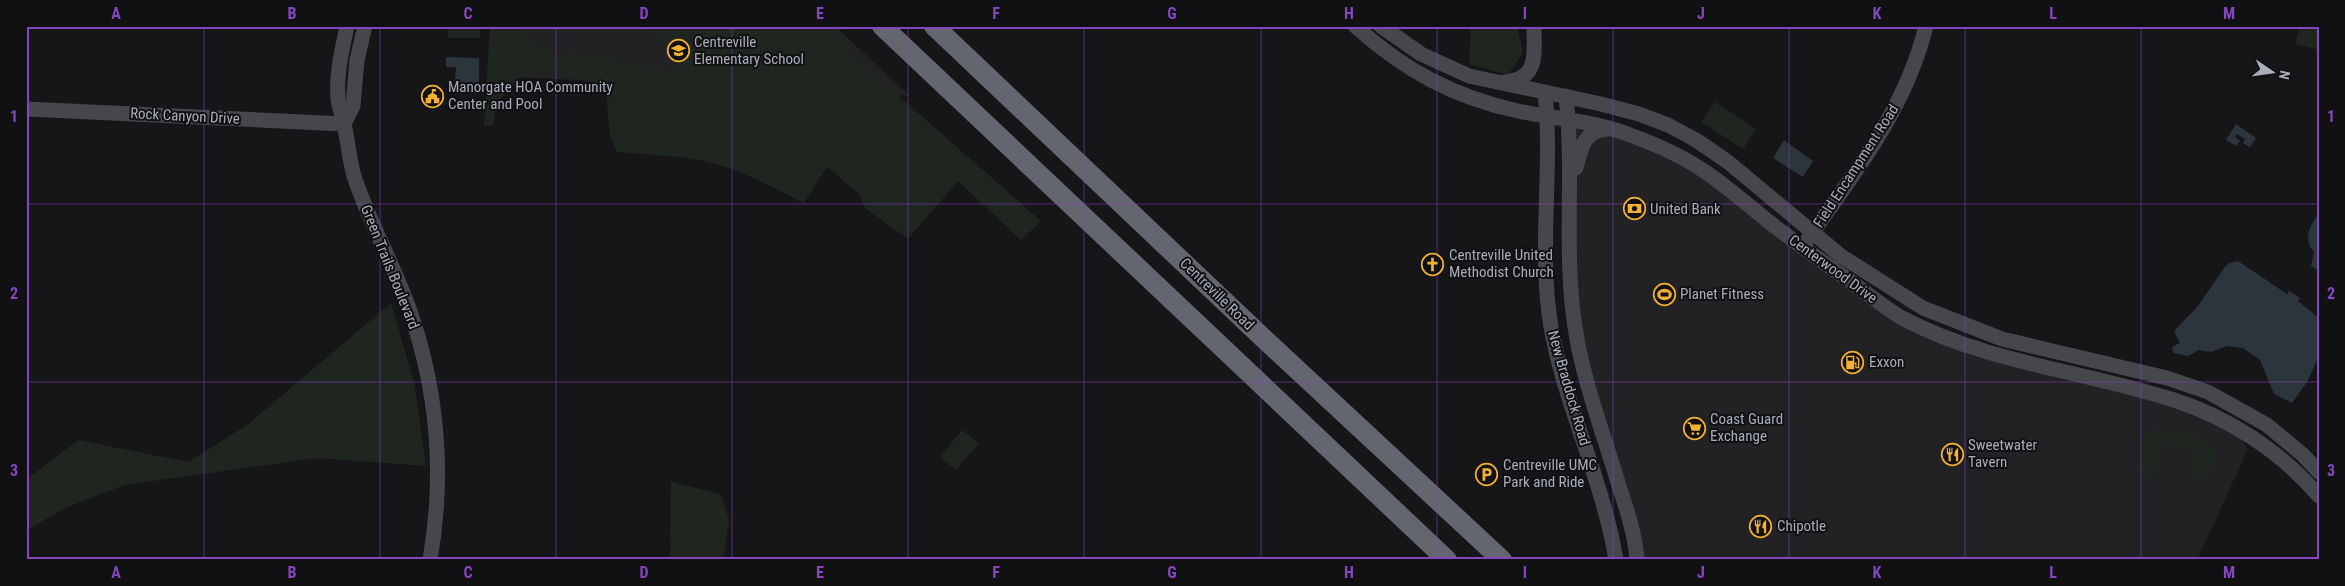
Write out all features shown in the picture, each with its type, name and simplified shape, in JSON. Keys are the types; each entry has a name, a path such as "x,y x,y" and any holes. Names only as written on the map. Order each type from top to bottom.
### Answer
{"highway":[{"path":"882,26 1447,560"},
{"name":"Centreville Road","path":"934,26 1261,336 1502,560"}],"street":[{"name":"Green Trails Boulevard","path":"346,26 338,77 338,99 354,175 412,318 429,381 437,450 437,506 430,560"},
{"path":"344,124 353,106 364,26"},
{"name":"Centerwood Drive","path":"1355,26 1397,62 1433,83 1475,99 1611,129 1652,144 1703,170 1802,247 1900,316 1952,341 2002,356 2175,400 2229,423 2302,476 2319,496"},
{"name":"Centerwood Drive","path":"1381,26 1421,54 1469,76 1566,96 1640,114 1668,125 1696,140 1728,162 1841,256 1923,308 2002,339 2167,378 2208,392 2267,425 2303,455 2319,472"},
{"name":"Field Encampment Road","path":"1802,247 1877,140 1904,91 1926,26"},
{"path":"1497,83 1518,80 1530,70 1534,56 1534,28"},
{"name":"New Braddock Road","path":"1545,92 1547,116 1546,254 1550,319 1564,380 1602,500 1616,560"},
{"name":"New Braddock Road","path":"1566,96 1570,191 1569,277 1577,342 1631,525 1637,560"},
{"name":"Rock Canyon Drive","path":"26,109 344,124"},
{"path":"1570,191 1584,141 1593,132 1611,129"}],"shaded area":[{"path":"448,26 481,26 480,38 448,38"},
{"path":"490,26 518,29 533,42 554,54 575,53 676,72 682,41 636,30 637,26 832,26 848,41 844,48 1041,221 1021,240 958,181 908,239 865,208 859,194 827,167 804,203 748,176 712,163 677,157 617,152 610,136 606,90 591,82 526,69 497,103 493,125 484,126"},
{"name":"Centreville Elementary School","path":"495,26 835,26 910,96 495,76"},
{"path":"1471,26 1517,26 1523,53 1508,75 1469,64"},
{"path":"2300,26 2319,26 2319,50 2295,44"},
{"path":"446,57 479,58 479,94 454,93 456,67 446,67"},
{"path":"1715,102 1756,129 1743,149 1701,122"},
{"path":"1568,120 1683,159 1900,317 2229,423 2248,449 2197,560 1637,560 1571,309"},
{"path":"2236,124 2256,138 2250,147 2243,143 2245,139 2237,134 2235,137 2240,141 2236,146 2226,140"},
{"path":"1784,140 1813,161 1803,177 1773,158"},
{"path":"2319,214 2319,269 2317,270 2311,266 2314,252 2308,238 2312,223"},
{"path":"2238,261 2287,294 2289,291 2300,298 2298,301 2319,318 2319,356 2307,382 2292,403 2274,394 2260,360 2243,348 2227,346 2211,352 2199,350 2188,356 2173,353 2172,347 2180,343 2174,331 2198,306 2224,268 2229,263"},
{"path":"391,303 414,382 426,466 317,458 124,485 63,509 26,531 26,480 78,440 188,462 247,425"},
{"path":"2155,429 2188,434 2212,445 2215,450 2215,457 2209,480 2191,476 2197,450 2162,442 2152,479 2133,475 2142,436"},
{"path":"962,430 979,443 956,470 940,457"},
{"path":"671,482 721,494 729,520 723,560 670,560"}],"place":[{"name":"Centreville Elementary School","path":"678,51"},
{"name":"Manorgate HOA Community Center and Pool","path":"432,96"},
{"name":"United Bank","path":"1634,209"},
{"name":"Centreville United Methodist Church","path":"1433,264"},
{"name":"Planet Fitness","path":"1664,294"},
{"name":"Exxon","path":"1853,362"},
{"name":"Coast Guard Exchange","path":"1694,428"},
{"name":"Sweetwater Tavern","path":"1952,454"},
{"name":"Centreville UMC Park and Ride","path":"1487,474"},
{"name":"Chipotle","path":"1761,526"}]}
